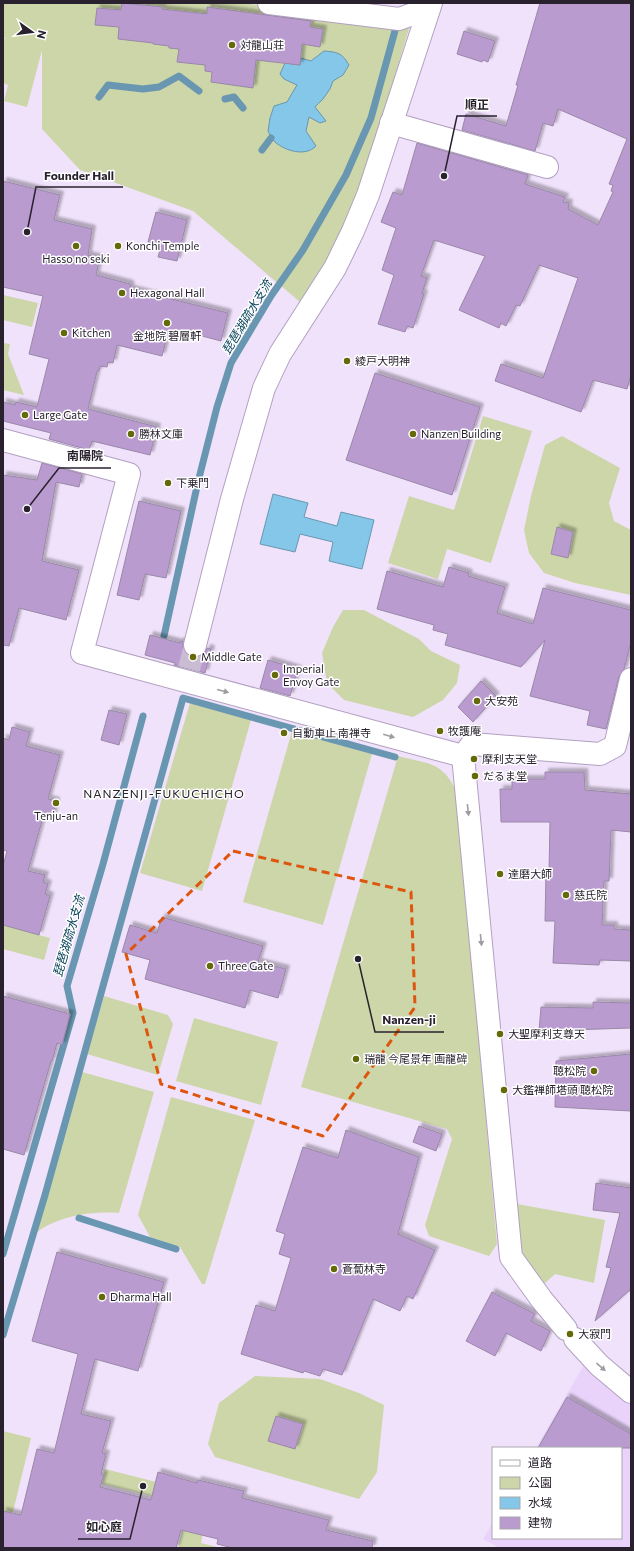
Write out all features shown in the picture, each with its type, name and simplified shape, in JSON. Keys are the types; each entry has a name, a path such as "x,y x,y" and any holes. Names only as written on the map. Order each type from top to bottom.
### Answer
{"street":[{"path":"269,3 399,19 413,14 430,3"},
{"path":"196,645 232,499 264,388 280,354 335,268 353,232 368,195 430,3"},
{"path":"391,123 547,167"},
{"path":"3,440 129,474 82,653 187,675 463,756"},
{"path":"631,679 615,746 600,754 472,744 463,756 511,1258 542,1300 570,1334 599,1365 631,1392"}],"highlighted area":[{"path":"233,851 411,892 415,1007 323,1136 161,1084 126,954"}],"shaded area":[{"path":"585,1363 631,1403 631,1548 499,1548 483,1539 492,1524 492,1539 622,1539 622,1447 537,1447"}],"green space":[{"path":"3,3 241,3 411,22 353,214 325,269 300,302 193,211 80,170 42,129 42,50 27,107 4,101 8,85 3,83 3,38 7,39 3,37"},
{"path":"3,295 38,303 32,327 3,320"},
{"path":"3,343 10,344 8,354 24,395 3,390"},
{"path":"483,416 532,431 491,563 447,549 438,579 388,563 409,496 454,510"},
{"path":"562,436 620,468 609,503 614,521 631,530 631,595 575,583 544,573 529,553 524,530 531,496 545,445"},
{"path":"343,610 364,610 419,639 431,651 460,665 457,683 443,700 413,717 344,700 327,683 322,653 333,627"},
{"path":"190,703 251,720 202,891 140,873"},
{"path":"292,731 372,754 323,925 243,902"},
{"path":"398,756 426,763 440,769 452,783 457,793 497,1244 489,1256 429,1236 425,1225 452,1139 447,1129 301,1087"},
{"path":"3,925 50,938 44,960 3,949"},
{"path":"104,996 168,1015 173,1024 158,1075 87,1054"},
{"path":"194,1018 278,1042 261,1105 176,1081"},
{"path":"82,1072 154,1092 119,1213 97,1213 75,1216 54,1222 36,1233"},
{"path":"171,1097 255,1120 205,1284 202,1284 180,1247 150,1237 138,1215"},
{"path":"517,1204 605,1220 594,1283 555,1274 544,1284 521,1257"},
{"path":"255,1376 320,1379 359,1393 384,1405 377,1472 359,1499 215,1457 208,1444 219,1403"},
{"path":"3,1431 31,1438 9,1528 6,1512 3,1511"},
{"path":"105,1469 184,1489 180,1503 102,1484"},
{"path":"183,1527 203,1533 201,1543 221,1548 178,1548"}],"water":[{"path":"324,51 339,54 349,65 343,75 333,81 330,89 315,107 326,121 320,123 309,117 306,131 316,146 307,151 301,152 284,148 275,142 268,131 270,118 274,106 287,102 297,85 284,79 280,74 285,63 300,65 301,58 311,61"},
{"path":"273,494 308,503 304,517 337,526 341,512 374,520 362,569 329,561 333,542 300,534 295,552 260,544"}],"building":[{"name":"対龍山荘","path":"122,3 163,7 162,9 207,14 207,7 311,21 310,27 323,29 320,47 302,44 300,65 256,60 253,88 211,82 212,72 205,71 205,65 177,62 179,49 169,48 169,46 153,43 118,39 119,27 95,25 97,8 121,10"},
{"path":"540,3 631,3 631,375 627,389 593,380 581,412 495,381 501,364 543,378 578,278 539,265 520,306 516,305 506,326 501,323 499,328 459,310 485,256 434,240 421,276 427,278 422,293 424,294 413,328 407,326 405,332 378,324 394,275 382,270 396,228 381,222 393,192 402,195 417,143 528,175 525,184 565,197 563,202 569,203 568,209 598,225 613,192 611,191 613,185 609,184 627,139 558,109 553,126 543,123 535,151 462,130 466,114 506,126 518,85 516,85"},
{"path":"464,31 495,41 488,62 483,60 482,62 457,54"},
{"path":"3,181 60,195 54,220 92,229 88,255 100,258 96,275 130,284 131,289 228,313 221,341 183,331 182,337 168,333 162,356 117,345 113,363 108,362 107,367 100,366 99,371 97,371 88,409 157,427 150,455 92,441 89,450 49,439 51,433 3,421 3,402 15,405 16,402 37,407 49,359 29,354 43,296 3,287"},
{"path":"156,212 187,220 177,261 158,257 161,246 148,242"},
{"name":"Nanzen Building","path":"375,373 480,407 452,495 346,460"},
{"path":"42,463 82,474 79,487 56,482 42,561 79,570 66,620 19,608 9,646 3,645 3,475 37,480"},
{"path":"139,501 181,511 166,578 145,574 139,600 117,595"},
{"path":"557,527 573,532 568,558 551,554"},
{"path":"449,567 469,573 468,576 505,587 497,613 533,624 543,588 631,610 631,642 624,669 619,676 606,729 587,725 590,711 530,696 545,640 521,667 445,645 448,634 433,630 434,625 377,609 387,571 443,587"},
{"path":"150,635 180,643 180,641 183,642 183,648 186,654 192,657 198,657 204,654 207,648 211,649 205,673 174,665 175,663 145,655"},
{"name":"Imperial Envoy Gate","path":"268,660 298,669 290,696 260,688"},
{"name":"大安苑","path":"481,681 496,696 473,722 458,707"},
{"path":"109,710 127,714 119,745 101,740"},
{"path":"12,727 30,732 26,746 60,755 48,799 56,801 52,819 43,817 28,871 45,875 43,882 48,884 45,894 50,896 39,935 3,925 3,866 7,851 3,850 3,738 9,740"},
{"path":"545,772 584,772 585,790 631,794 631,832 611,830 609,881 604,881 602,925 614,925 614,929 631,930 631,961 600,960 599,965 553,963 555,921 545,921 546,872 549,872 550,822 501,822 500,789 512,789 512,779 545,779"},
{"name":"Three Gate","path":"162,917 263,946 258,962 286,969 278,998 250,990 245,1008 145,979 150,960 122,952 130,925 157,933"},
{"path":"3,996 70,1014 62,1045 57,1043 51,1061 24,1155 3,1149"},
{"path":"593,1002 631,1003 631,1028 539,1031 541,1007 593,1008"},
{"path":"631,1054 631,1111 555,1107 556,1061"},
{"path":"419,1126 442,1134 436,1151 413,1142"},
{"name":"蒼蔔林寺","path":"346,1130 419,1157 398,1234 435,1250 413,1299 407,1296 400,1311 373,1299 342,1375 323,1369 320,1376 304,1371 303,1373 241,1354 256,1305 275,1311 291,1258 279,1254 285,1234 276,1231 303,1147 338,1158"},
{"path":"596,1183 631,1188 631,1286 630,1290 595,1321 611,1268 606,1267 620,1213 593,1210"},
{"path":"57,1252 164,1282 138,1371 95,1359 81,1414 111,1421 102,1453 106,1454 101,1474 104,1475 100,1487 151,1500 158,1472 197,1483 198,1480 244,1491 242,1498 329,1520 326,1530 373,1541 372,1548 233,1548 217,1544 218,1539 181,1530 176,1548 3,1548 3,1511 21,1515 37,1449 54,1453 78,1354 32,1341"},
{"path":"492,1292 535,1314 531,1321 550,1331 541,1351 506,1333 495,1356 466,1341"},
{"path":"567,1397 631,1434 631,1448 539,1447"},
{"path":"276,1416 303,1424 295,1449 268,1441"}],"waterway":[{"name":"琵琶湖疏水支流","path":"164,636 198,482 217,407 231,363 271,296 303,250 346,175 371,118 396,27"},
{"path":"99,97 108,85 143,89 159,87 179,76 199,91"},
{"path":"225,99 234,97 243,108"},
{"path":"262,150 271,138"},
{"path":"3,1335 45,1195 183,698 395,757"},
{"name":"琵琶湖疏水支流","path":"3,1254 73,1013 67,986 103,864 143,716"},
{"path":"79,1218 176,1249"}],"tunnel":[{"path":"189,669 195,645"}],"place":[{"name":"対龍山荘","path":"232,45"},
{"name":"順正","path":"444,176"},
{"name":"Founder Hall","path":"27,232"},
{"name":"Hasso no seki","path":"76,246"},
{"name":"Konchi Temple","path":"118,246"},
{"name":"Hexagonal Hall","path":"122,293"},
{"name":"金地院 碧層軒","path":"167,323"},
{"name":"Kitchen","path":"64,333"},
{"name":"綾戸大明神","path":"347,361"},
{"name":"Large Gate","path":"25,415"},
{"name":"勝林文庫","path":"131,434"},
{"name":"Nanzen Building","path":"413,434"},
{"name":"下乗門","path":"168,483"},
{"name":"南陽院","path":"27,509"},
{"name":"Middle Gate","path":"193,657"},
{"name":"Imperial Envoy Gate","path":"275,675"},
{"name":"大安苑","path":"477,701"},
{"name":"牧護庵","path":"440,731"},
{"name":"自動車止 南禅寺","path":"284,733"},
{"name":"摩利支天堂","path":"474,759"},
{"name":"だるま堂","path":"475,776"},
{"name":"Tenju-an","path":"56,803"},
{"name":"達磨大師","path":"500,874"},
{"name":"慈氏院","path":"566,895"},
{"name":"Nanzen-ji","path":"358,959"},
{"name":"Three Gate","path":"210,966"},
{"name":"大聖摩利支尊天","path":"500,1034"},
{"name":"瑞龍 今尾景年 画龍碑","path":"356,1059"},
{"name":"聴松院","path":"594,1071"},
{"name":"大鑑禅師塔頭 聴松院","path":"504,1090"},
{"name":"蒼蔔林寺","path":"334,1269"},
{"name":"Dharma Hall","path":"102,1297"},
{"name":"大寂門","path":"570,1334"},
{"name":"如心庭","path":"143,1486"}],"district":[{"name":"NANZENJI-FUKUCHICHO","path":"164,794"}]}
